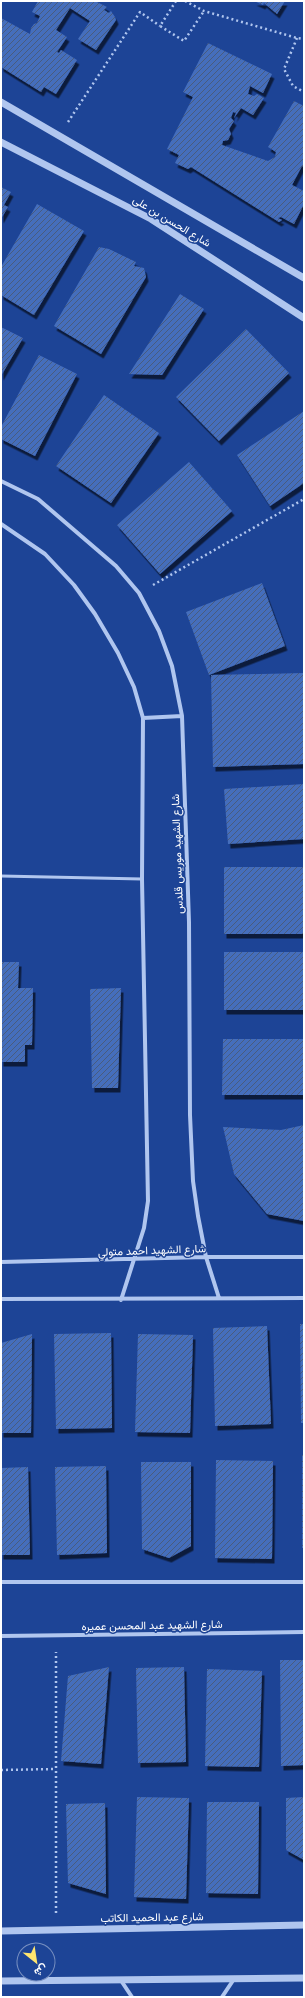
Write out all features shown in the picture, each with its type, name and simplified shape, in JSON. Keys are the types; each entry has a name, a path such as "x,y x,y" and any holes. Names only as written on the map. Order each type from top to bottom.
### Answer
{"street":[{"name":"شارع الحسن بن على","path":"1,102 304,278"},
{"name":"شارع الحسن بن على","path":"1,142 152,219 304,318"},
{"name":"شارع الشهيد موريس قلدس","path":"1,481 38,499 116,566 139,593 159,631 172,666 182,716 189,922 190,1115 192,1167 198,1216 206,1257 220,1298"},
{"path":"1,524 45,554 74,585 95,614 118,653 134,687 143,718 142,879 148,1201 144,1228 121,1300"},
{"path":"143,718 182,716"},
{"name":"شارع الشهيد احمد متولي","path":"1,1262 134,1260 206,1257 304,1257"},
{"path":"1,1299 121,1300 304,1298"},
{"path":"1,1582 304,1582"},
{"name":"شارع الشهيد عبد المحسن عميره","path":"1,1636 304,1632"},
{"name":"شارع عبد الحميد الكاتب","path":"1,1931 304,1925"},
{"path":"1,1981 304,1978"},
{"path":"119,1979 132,1997"},
{"path":"222,1997 234,1979"}],"lane":[{"path":"1,876 142,879"}],"path":[{"path":"160,26 176,1"},
{"path":"185,1 204,11 297,38 304,38"},
{"path":"60,135 140,12 184,41 204,11"},
{"path":"297,38 284,69 293,86 304,92"},
{"path":"139,593 304,499"},
{"path":"56,1635 56,1930"},
{"path":"1,1770 55,1769"}],"building":[{"path":"38,1 95,1 107,7 104,10 109,13 111,11 116,20 96,50 78,39 90,21 70,8 56,30 67,37 57,52 59,53 61,50 77,60 56,94 44,87 41,92 1,67 1,18 30,34 31,28 37,23 40,16 32,12"},
{"path":"254,1 285,1 277,14 264,3 263,5"},
{"path":"208,43 272,74 263,93 250,86 248,94 254,96 257,94 264,98 253,115 241,108 234,118 236,113 233,112 231,118 234,121 229,129 231,134 228,140 223,141 222,145 268,161 275,157 276,152 268,147 294,101 304,106 304,167 302,166 292,185 304,191 304,204 294,224 281,217 278,218 282,220 279,222 191,167 188,169 175,163 179,155 167,149 193,97 183,92"},
{"path":"1,187 11,192 4,205 8,207 1,219"},
{"path":"37,204 84,231 34,315 1,295 1,267"},
{"path":"99,247 109,249 136,262 134,266 144,268 146,277 101,354 54,326"},
{"path":"180,294 204,309 162,375 129,374"},
{"path":"1,327 23,338 1,376"},
{"path":"246,329 289,373 219,441 176,397"},
{"path":"39,355 77,374 35,456 1,439 1,427"},
{"path":"104,395 159,433 111,503 56,466"},
{"path":"304,411 304,483 270,506 237,455"},
{"path":"189,462 232,511 160,574 117,525"},
{"path":"262,583 285,646 209,675 186,612"},
{"path":"304,673 304,764 213,767 211,675"},
{"path":"304,784 304,839 228,844 224,789"},
{"path":"224,867 304,867 304,934 224,934"},
{"path":"224,952 304,952 304,1010 224,1010"},
{"path":"1,962 19,962 18,988 33,988 32,1045 25,1045 25,1062 1,1062"},
{"path":"121,988 118,1088 92,1088 90,989"},
{"path":"223,1039 304,1039 304,1095 222,1095"},
{"path":"304,1125 304,1221 267,1214 234,1174 223,1127 281,1130"},
{"path":"300,1324 304,1324 304,1423 301,1423"},
{"path":"267,1326 271,1424 215,1426 213,1328"},
{"path":"111,1333 112,1428 56,1429 54,1334"},
{"path":"32,1334 31,1433 1,1433 1,1343"},
{"path":"138,1334 193,1335 190,1433 135,1432"},
{"path":"302,1455 304,1455 304,1548 302,1548"},
{"path":"216,1460 273,1461 272,1559 215,1558"},
{"path":"141,1462 191,1462 191,1546 169,1558 142,1549"},
{"path":"106,1466 107,1553 57,1555 55,1467"},
{"path":"28,1467 30,1555 1,1555 1,1468"},
{"path":"280,1660 304,1660 304,1765 281,1766"},
{"path":"109,1667 101,1764 61,1761 68,1676"},
{"path":"184,1667 186,1762 138,1763 136,1668"},
{"path":"207,1669 262,1671 259,1767 205,1766"},
{"path":"137,1797 189,1798 186,1899 134,1897"},
{"path":"304,1797 304,1860 286,1850 286,1798"},
{"path":"207,1802 259,1802 258,1894 206,1893"},
{"path":"105,1803 106,1894 68,1883 66,1804"}]}
